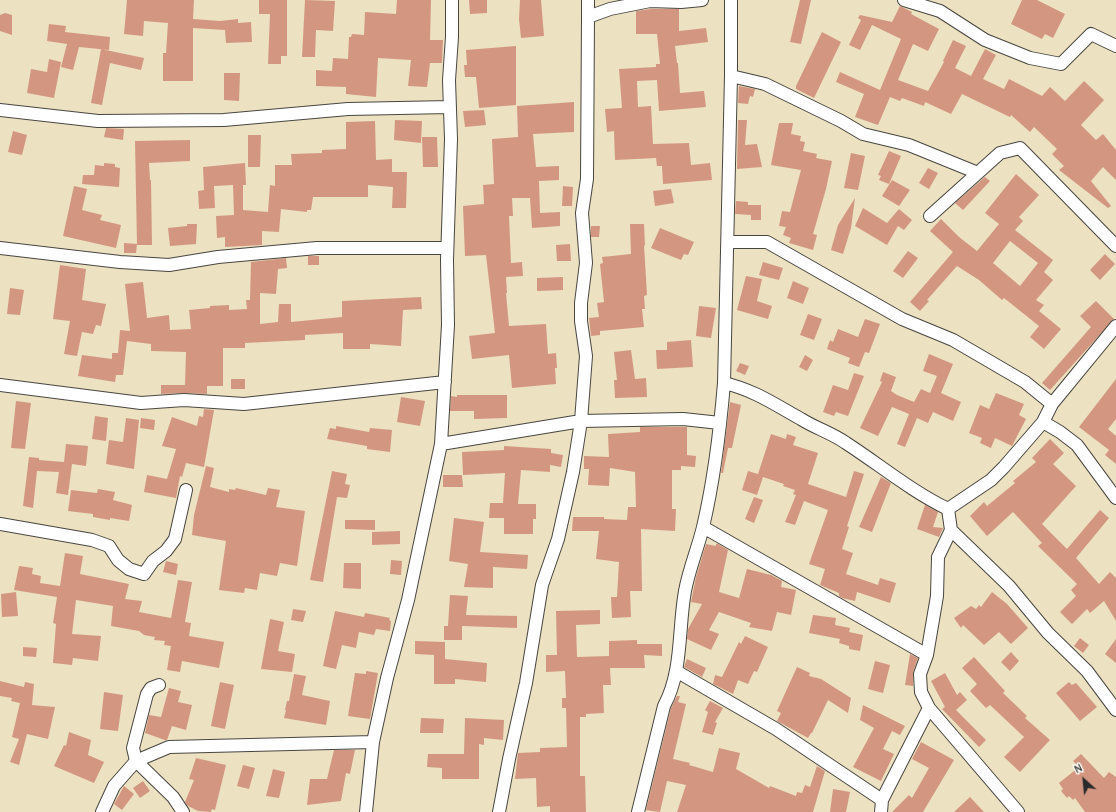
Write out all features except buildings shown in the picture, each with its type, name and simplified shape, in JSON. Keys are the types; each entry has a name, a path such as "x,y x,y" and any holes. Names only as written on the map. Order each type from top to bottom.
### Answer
{"street":[{"path":"366,812 373,742 387,678 408,600 442,444 448,325 447,248 451,139 449,80 452,37 452,0"},
{"path":"499,812 526,683 542,585 558,539 573,472 582,421 586,356 581,321 581,303 586,263 582,213 587,179 588,0"},
{"path":"588,17 610,9 650,1 682,2 702,0"},
{"path":"638,812 664,706 672,692 676,671 685,590 703,527 720,423 724,383 728,242 731,0"},
{"path":"904,0 940,11 985,40 1030,58 1053,63 1061,64 1091,34 1116,46"},
{"path":"731,76 765,84 863,134 909,145 978,173"},
{"path":"0,110 105,121 224,120 348,109 450,107"},
{"path":"930,216 1000,153 1020,148 1116,246"},
{"path":"728,242 766,242 902,319 953,340 1024,382 1052,404"},
{"path":"0,248 120,262 169,265 218,257 317,248 447,248"},
{"path":"948,509 991,480 1043,422 1052,404 1116,326"},
{"path":"0,385 141,403 184,400 244,404 445,382"},
{"path":"724,383 754,392 802,420 845,442 897,480 929,500 948,509"},
{"path":"442,444 582,421 683,419 720,423"},
{"path":"1043,422 1060,432 1077,445 1116,498"},
{"path":"0,524 92,540 109,546 118,560 129,569 144,574 153,561 166,551 175,539 186,490"},
{"path":"948,509 950,530 938,558 937,596 927,655 920,674 921,692 929,708 1018,812"},
{"path":"703,527 927,655"},
{"path":"950,530 1009,586 1048,633 1087,671 1116,710"},
{"path":"676,671 776,729 882,806 929,708"},
{"path":"159,685 151,688 147,694 133,748 136,761 172,797 183,812"},
{"path":"102,812 114,786 136,761 169,747 373,742"}]}
